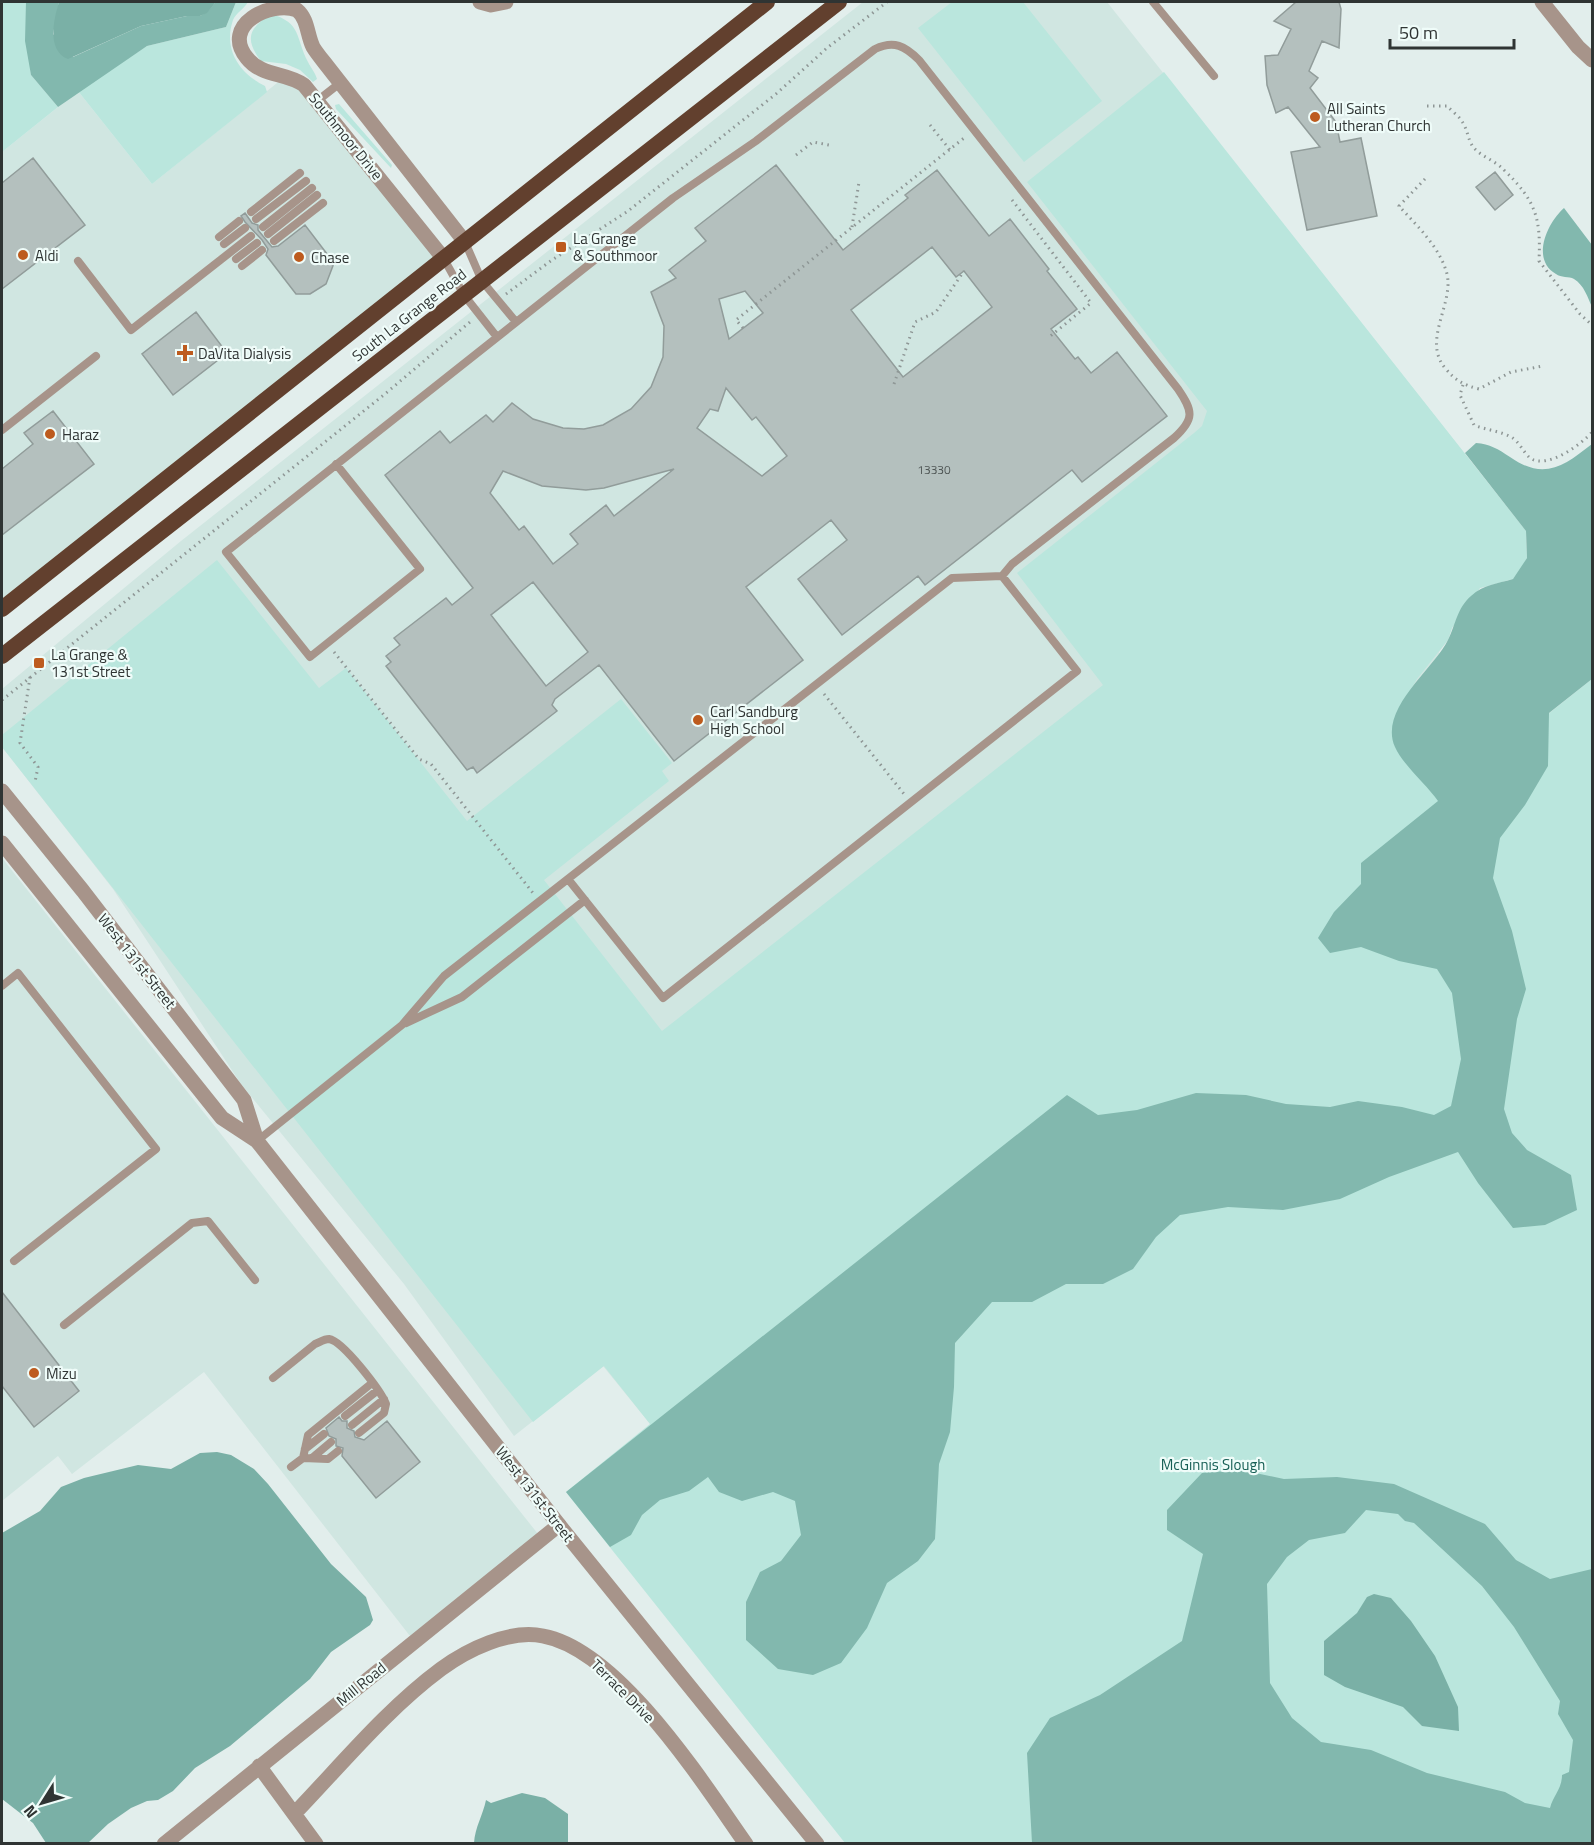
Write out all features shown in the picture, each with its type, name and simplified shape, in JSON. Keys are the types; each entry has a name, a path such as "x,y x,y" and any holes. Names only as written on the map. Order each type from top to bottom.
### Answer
{"highway":[{"name":"South La Grange Road","path":"2,609 767,2"},
{"name":"South La Grange Road","path":"2,656 839,2"}],"street":[{"path":"480,2 491,5 506,2"},
{"path":"1542,2 1578,47 1593,60"},
{"name":"Southmoor Drive","path":"444,259 296,79 270,74 247,58 238,36 241,25 260,4 288,3 302,15 314,48 465,242"},
{"name":"West 131st Street","path":"2,791 83,891 244,1100 257,1141"},
{"name":"West 131st Street","path":"2,843 222,1118 257,1141 559,1525 817,1844"},
{"name":"Mill Road","path":"164,1844 559,1525"},
{"name":"Terrace Drive","path":"295,1813 405,1698 442,1669 466,1653 494,1642 518,1636 542,1635 568,1644 589,1657 644,1710 684,1757 746,1844"},
{"path":"259,1766 316,1844"}],"lane":[{"path":"1153,2 1214,76"},
{"path":"257,1141 402,1025 444,976 952,578 1002,576 1012,564 1183,430 1189,423 1189,408 1171,380 919,60 901,46 892,44 875,50 756,141 673,198 336,464 226,552 310,657 420,569 336,464"},
{"path":"317,102 340,83"},
{"path":"251,212 300,173"},
{"path":"256,219 306,181"},
{"path":"312,188 266,231 317,195"},
{"path":"274,241 323,203"},
{"path":"219,237 239,221"},
{"path":"224,244 245,228"},
{"path":"78,261 131,330 236,259 254,240"},
{"path":"465,242 482,280 516,322"},
{"path":"236,259 262,250"},
{"path":"444,259 464,295 497,337"},
{"path":"2,430 96,356"},
{"path":"568,879 663,998 1077,671 1002,576"},
{"path":"402,1025 462,997 585,900"},
{"path":"2,986 18,973 156,1149 14,1262"},
{"path":"64,1325 192,1223 208,1221 255,1280"},
{"path":"273,1378 315,1344 330,1339 346,1350 378,1390 386,1404 384,1413 359,1433"},
{"path":"303,1458 308,1435 372,1383"},
{"path":"345,1416 378,1390"},
{"path":"352,1425 384,1399"},
{"path":"305,1449 324,1434"},
{"path":"312,1458 331,1442"},
{"path":"291,1467 303,1458 328,1459 338,1450"}],"path":[{"path":"510,291 552,260 628,211 776,94 827,48 887,2"},
{"path":"1427,106 1447,106 1464,123 1475,150 1504,169 1533,204 1538,215 1539,261 1580,314 1593,325"},
{"path":"930,125 950,150"},
{"path":"743,328 736,320 964,138 971,148"},
{"path":"796,155 813,142 829,145"},
{"path":"1425,179 1399,206 1437,250 1447,274 1447,291 1436,340 1439,361 1453,378 1463,385 1479,389 1511,372 1543,366"},
{"path":"852,227 859,182"},
{"path":"1007,193 1092,303 1048,338"},
{"path":"894,384 915,322 936,312 964,271"},
{"path":"2,700 30,675 385,394 464,326"},
{"path":"1463,385 1460,395 1474,425 1511,437 1532,459 1543,461 1559,456 1580,445 1593,432"},
{"path":"327,643 419,759 432,764 540,901"},
{"path":"30,675 20,743 38,767 35,782"},
{"path":"817,684 911,803"}],"shaded area":[{"path":"26,2 59,2 53,34 73,57 141,26 187,16 200,16 216,2 236,2 226,27 147,46 58,107 31,75 25,41"},
{"path":"59,2 216,2 207,13 200,16 187,16 141,26 68,59 61,55 54,41 55,17"},
{"name":"Carl Sandburg High School","path":"863,2 1107,2 1526,531 1502,582 1480,588 1452,628 1448,640 1439,652 1439,801 651,1425 603,1366 514,1436 404,1284 241,1084 113,889 2,747 2,689 181,541"},
{"path":"282,79 297,83 438,257 2,604 2,152 78,91 152,184"},
{"path":"1564,208 1592,245 1592,307 1577,282 1572,278 1556,274 1548,267 1544,259 1544,241 1552,222"},
{"path":"1476,443 1494,447 1522,464 1544,469 1563,464 1592,444 1592,679 1549,713 1548,766 1525,805 1500,838 1493,878 1512,931 1526,989 1517,1019 1504,1109 1512,1133 1527,1150 1571,1175 1577,1210 1545,1225 1513,1228 1478,1183 1458,1152 1389,1177 1340,1199 1283,1210 1228,1207 1180,1215 1156,1237 1133,1269 1103,1284 1066,1284 1032,1302 992,1302 955,1343 950,1432 939,1464 935,1539 918,1561 887,1583 867,1628 841,1663 813,1675 778,1669 746,1640 746,1602 760,1572 781,1561 801,1535 795,1501 773,1492 742,1501 719,1492 708,1477 689,1491 660,1500 642,1515 631,1535 610,1547 566,1492 1067,1095 1098,1115 1137,1110 1196,1093 1246,1095 1286,1104 1330,1107 1358,1101 1402,1107 1434,1115 1451,1106 1461,1059 1452,993 1437,969 1399,961 1361,947 1330,953 1318,938 1334,912 1361,884 1361,863 1438,801 1395,747 1392,733 1394,718 1401,704 1448,640 1466,601 1486,587 1513,579 1527,558 1526,531 1465,453"},
{"path":"2,858 538,1534 410,1636 204,1372 72,1474 58,1456 2,1501"},
{"path":"217,1452 231,1455 254,1469 268,1484 331,1564 366,1597 373,1620 370,1625 331,1652 310,1679 230,1746 195,1768 173,1791 158,1800 147,1801 131,1808 108,1824 88,1843 46,1843 33,1823 2,1799 2,1533 40,1511 61,1487 84,1478 138,1465 171,1469 200,1453"},
{"path":"1241,1470 1284,1479 1337,1477 1394,1484 1485,1524 1516,1560 1550,1579 1592,1569 1592,1843 1032,1843 1027,1753 1050,1718 1100,1695 1182,1641 1203,1554 1167,1530 1167,1510 1202,1473","holes":["1366,1510 1398,1514 1405,1521 1414,1523 1482,1586 1514,1627 1560,1701 1558,1714 1573,1740 1569,1772 1562,1775 1561,1784 1550,1808 1525,1803 1505,1792 1427,1773 1371,1750 1321,1742 1292,1718 1270,1683 1267,1584 1287,1557 1309,1540 1345,1533"]},
{"path":"1374,1594 1391,1598 1411,1621 1435,1656 1458,1707 1459,1731 1422,1726 1403,1707 1345,1687 1324,1675 1324,1641 1357,1613 1367,1597"},
{"path":"522,1793 545,1798 568,1814 568,1843 474,1843 486,1800 491,1803"}],"green space":[{"path":"2,2 26,2 31,75 58,107 2,152"},
{"path":"236,2 248,2 233,20 230,31 232,50 241,67 265,86 267,92 152,184 78,91 147,46 226,27"},
{"path":"952,2 1023,2 1102,101 1024,162 918,28"},
{"path":"271,14 293,27 317,79 313,82 300,70 286,64 261,61 256,53 252,46 251,34 258,24"},
{"name":"McGinnis Slough","path":"1164,72 1526,531 1527,558 1521,569 1513,579 1480,588 1452,628 1448,640 1417,679 1397,713 1439,801 1592,679 1592,1843 845,1843 566,1492 650,1424 604,1366 533,1422 2,747 2,735 217,560 319,688 346,668 467,821 621,699 672,763 662,771 669,781 544,880 662,1031 1103,685 1017,573 1194,433 1202,426 1207,411 1027,182"},
{"path":"339,104 392,165 391,168 336,109 335,105"}],"building":[{"name":"All Saints Lutheran Church","path":"1296,2 1339,2 1341,9 1339,48 1322,41 1309,71 1318,78 1310,88 1336,122 1340,142 1361,138 1377,216 1307,230 1291,152 1320,147 1288,107 1276,113 1267,85 1265,56 1278,55 1291,29 1274,21"},
{"name":"Aldi","path":"33,158 85,225 2,289 2,183"},
{"name":"Carl Sandburg High School","path":"776,165 843,250 908,198 905,195 937,170 989,236 1010,219 1049,269 1047,271 1077,309 1051,329 1075,359 1078,357 1091,373 1117,352 1167,416 1082,482 1072,470 925,585 918,576 842,635 798,579 847,540 831,520 746,587 803,660 674,761 599,665 555,699 552,705 557,711 477,773 473,767 467,770 386,666 391,662 386,656 400,645 394,638 446,598 452,605 473,588 385,475 440,431 450,443 486,415 493,422 512,403 533,419 563,428 584,429 603,425 631,409 651,387 663,357 664,326 651,292 676,278 669,270 706,241 695,228","holes":["932,247 956,277 964,271 992,307 903,377 851,310","745,291 763,313 729,339 719,299","726,388 752,420 756,417 787,456 762,476 697,428 710,409 718,411","674,469 614,516 606,505 570,534 578,544 553,564 524,526 519,530 490,493 503,471 542,486 586,490 604,488","533,582 588,652 546,686 491,615"]},
{"path":"1495,172 1513,195 1495,210 1476,187"},
{"name":"Chase","path":"245,213 252,223 258,225 258,230 272,247 278,246 305,225 334,263 326,284 310,294 296,294 266,255 268,249 262,240 241,216"},
{"name":"DaVita Dialysis","path":"196,312 227,353 173,395 142,354"},
{"path":"53,411 94,464 2,535 2,469 33,444 24,433"},
{"name":"Mizu","path":"2,1292 79,1391 34,1427 2,1386"},
{"path":"339,1417 342,1421 347,1421 347,1428 354,1431 355,1437 364,1440 387,1421 420,1462 376,1498 342,1456 343,1448 336,1446 336,1439 329,1436 326,1428"}],"place":[{"name":"All Saints Lutheran Church","path":"1315,117"},
{"name":"La Grange & Southmoor","path":"561,247"},
{"name":"Aldi","path":"23,255"},
{"name":"Chase","path":"299,257"},
{"name":"DaVita Dialysis","path":"185,353"},
{"name":"Haraz","path":"50,434"},
{"name":"La Grange & 131st Street","path":"39,663"},
{"name":"Carl Sandburg High School","path":"698,720"},
{"name":"Mizu","path":"34,1373"}]}
